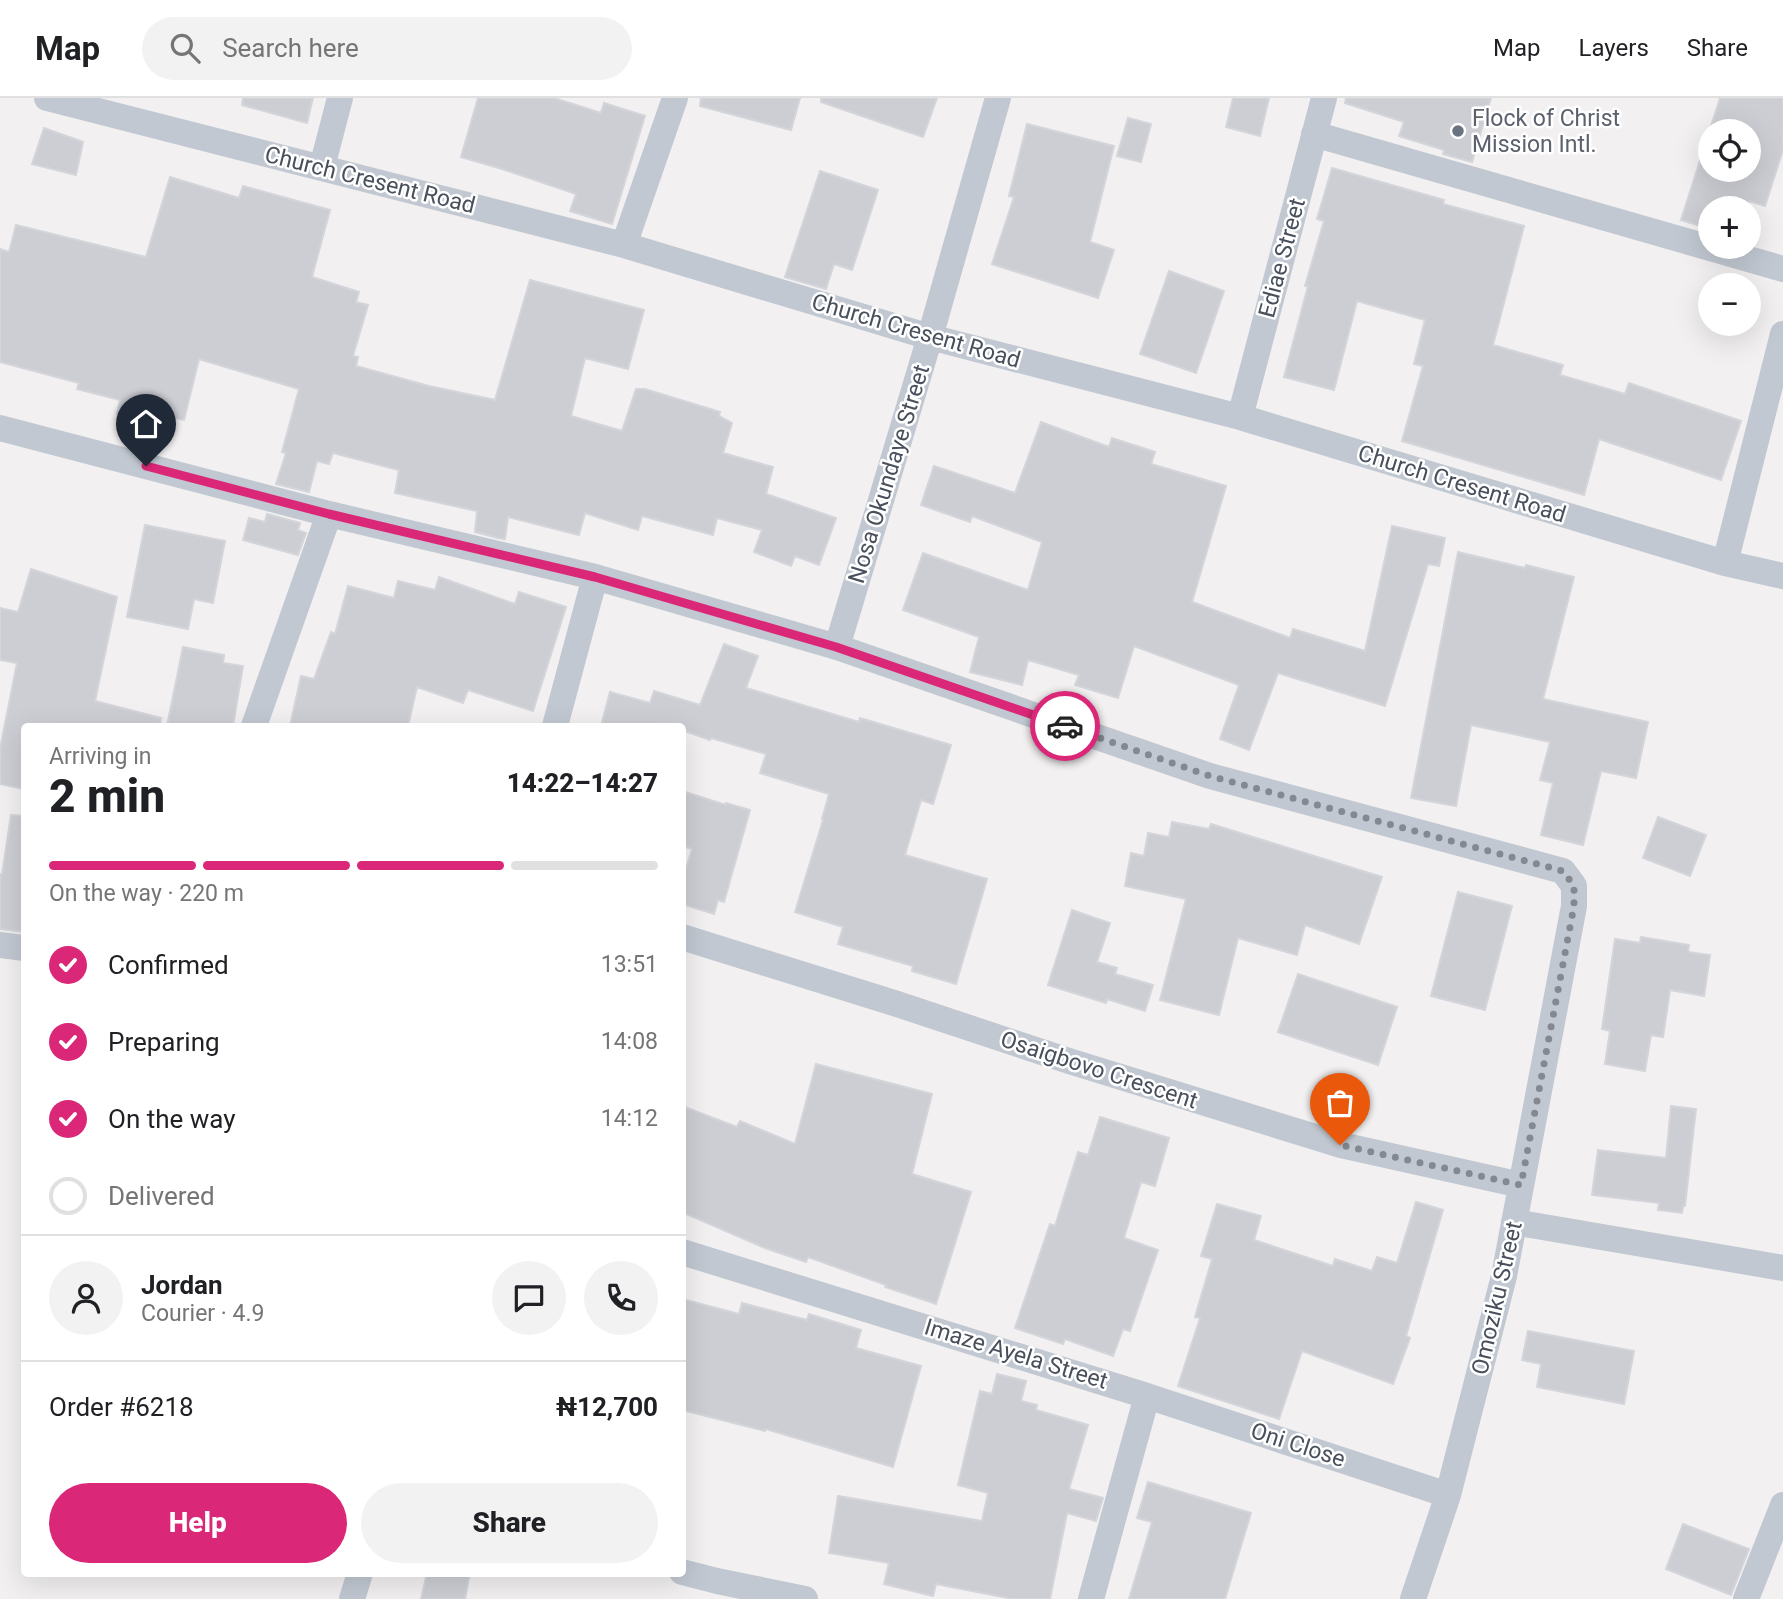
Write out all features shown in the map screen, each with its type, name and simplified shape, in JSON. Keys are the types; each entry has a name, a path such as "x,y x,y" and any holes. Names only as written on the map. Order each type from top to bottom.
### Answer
{"street":[{"name":"Church Cresent Road","path":"47,98 624,245 930,337 1240,417 1725,563 1783,576"},
{"path":"322,167 341,98"},
{"path":"624,245 675,98"},
{"name":"Nosa Okundaye Street","path":"836,647 930,337 998,98"},
{"name":"Ediae Street","path":"1240,417 1324,98"},
{"path":"1314,134 1783,269"},
{"path":"1725,563 1783,334"},
{"path":"0,428 329,514 595,577 836,647"},
{"path":"255,723 329,514"},
{"path":"556,723 595,577"},
{"name":"Omoziku Street","path":"836,647 1210,776 1563,871 1574,886 1574,906 1504,1276 1448,1495 1413,1599"},
{"name":"Osaigbovo Crescent","path":"686,938 1340,1145 1521,1185"},
{"path":"0,945 21,948"},
{"path":"1514,1222 1783,1268"},
{"name":"Imaze Ayela Street","path":"686,1253 1147,1396"},
{"path":"1091,1599 1147,1396"},
{"name":"Oni Close","path":"1147,1396 1448,1495"},
{"path":"1746,1599 1783,1505"},
{"path":"686,1574 716,1590 805,1599"},
{"path":"352,1599 359,1577"}],"building":[{"path":"243,98 313,98 307,123 242,105"},
{"path":"478,98 554,98 601,113 604,103 645,116 612,224 570,211 576,194 461,157"},
{"path":"701,98 800,98 791,130 700,106"},
{"path":"821,98 937,98 923,137 821,102"},
{"path":"1233,98 1269,98 1260,136 1226,127"},
{"name":"Flock of Christ Mission Intl.","path":"1346,98 1491,98 1472,162 1443,154 1444,150 1399,136 1404,122 1345,103"},
{"path":"1720,98 1783,98 1783,150 1765,206 1761,205 1761,196 1698,196 1698,225 1681,220 1698,167 1698,182 1761,182 1761,119 1713,119"},
{"path":"1128,118 1151,124 1141,162 1117,156"},
{"path":"1027,124 1114,146 1090,242 1114,250 1098,298 992,264 1014,197 1009,196"},
{"path":"44,128 83,142 76,175 32,164"},
{"path":"1332,168 1444,200 1443,204 1524,226 1493,345 1563,365 1560,375 1625,394 1629,383 1741,421 1721,480 1599,439 1584,495 1402,441 1423,366 1414,364 1425,320 1357,301 1334,390 1284,377 1308,286 1305,286 1324,221 1317,219"},
{"path":"820,171 878,190 852,270 834,264 826,289 785,277"},
{"path":"170,177 239,198 243,186 330,210 312,277 359,292 356,302 368,305 353,356 358,357 356,366 495,400 530,280 644,310 628,369 585,358 571,416 622,431 636,389 645,389 720,412 719,416 732,423 723,453 773,467 766,494 836,518 819,565 795,556 791,566 754,552 762,530 717,518 713,535 642,516 638,530 585,513 579,535 508,517 505,539 498,538 475,532 477,511 395,493 399,470 333,453 329,464 317,461 309,492 276,484 286,453 282,452 299,389 199,359 184,420 168,416 165,426 117,414 120,400 77,389 79,383 0,362 0,249 9,252 16,225 146,257"},
{"path":"1169,271 1224,291 1196,373 1140,354"},
{"path":"1041,422 1109,447 1112,438 1155,452 1151,464 1226,486 1192,602 1290,638 1293,629 1365,651 1392,526 1445,538 1439,566 1428,564 1385,706 1278,673 1249,750 1220,739 1239,685 1134,646 1118,698 1075,685 1079,675 1028,660 1022,685 970,672 979,637 903,610 923,553 1028,590 1042,542 972,516 970,522 921,505 934,466 1015,493"},
{"path":"267,514 300,523 298,530 306,533 298,555 243,540 249,518 265,522"},
{"path":"145,525 225,541 213,603 194,599 188,629 127,617"},
{"path":"1458,552 1574,577 1543,699 1648,722 1636,778 1601,771 1583,845 1541,835 1553,783 1540,780 1550,742 1471,725 1456,806 1411,798"},
{"path":"31,569 117,597 95,701 161,718 160,723 21,723 21,788 0,784 0,749 17,663 0,660 0,608 18,612"},
{"path":"439,577 515,604 519,592 566,607 533,711 468,690 463,703 417,687 409,723 291,723 301,676 314,679 331,632 335,634 348,586 394,598 398,581 435,590"},
{"path":"724,644 758,656 746,688 859,722 860,718 951,745 933,804 921,800 905,855 987,879 956,984 912,971 913,966 838,944 843,927 795,912 829,794 760,773 766,754 686,731 686,723 602,723 610,692 650,703 654,691 700,705"},
{"path":"183,647 224,655 223,663 243,666 234,723 168,723"},
{"path":"686,792 750,810 724,902 718,900 714,914 686,905 686,869 692,849 686,847"},
{"path":"11,815 21,816 21,932 0,929 2,874"},
{"path":"1658,817 1706,835 1690,876 1643,858"},
{"path":"1172,822 1209,829 1211,824 1382,877 1359,944 1305,925 1297,955 1238,938 1219,1015 1160,1000 1186,899 1125,886 1131,853 1144,856 1148,833 1169,837"},
{"path":"1458,892 1512,906 1485,1010 1431,996"},
{"path":"1072,910 1110,923 1097,962 1117,968 1115,974 1153,985 1145,1011 1107,999 1106,1003 1048,985"},
{"path":"1641,937 1689,945 1688,952 1710,955 1704,996 1670,990 1663,1037 1651,1035 1645,1071 1605,1064 1610,1031 1602,1029 1615,939 1640,943"},
{"path":"1298,974 1397,1007 1378,1065 1278,1032"},
{"path":"816,1064 932,1094 912,1174 971,1192 936,1304 808,1257 806,1262 765,1248 686,1214 686,1108 737,1127 740,1121 795,1144"},
{"path":"1671,1106 1696,1109 1682,1213 1658,1210 1659,1203 1592,1195 1598,1150 1666,1158"},
{"path":"1100,1117 1169,1138 1155,1186 1141,1182 1124,1238 1158,1250 1130,1331 1123,1329 1113,1356 1065,1339 1063,1344 1015,1328 1050,1224 1055,1226 1078,1152 1088,1155"},
{"path":"1416,1202 1443,1210 1406,1336 1410,1338 1393,1384 1302,1351 1279,1419 1178,1386 1200,1318 1195,1317 1212,1259 1201,1256 1217,1204 1261,1216 1254,1240 1333,1266 1335,1259 1372,1271 1377,1257 1397,1263"},
{"path":"686,1300 739,1314 742,1303 807,1320 809,1314 861,1330 856,1348 921,1366 893,1467 766,1429 765,1431 686,1411"},
{"path":"1528,1331 1634,1351 1624,1404 1537,1387 1541,1364 1522,1360"},
{"path":"997,1374 1026,1381 1021,1401 1037,1405 1036,1410 1088,1425 1069,1489 1103,1498 1096,1521 1067,1513 1050,1599 1013,1599 936,1584 933,1596 884,1584 889,1563 829,1553 838,1496 982,1521 988,1493 958,1485 980,1391 992,1394"},
{"path":"1148,1482 1251,1513 1225,1599 1129,1599 1152,1522 1137,1518"},
{"path":"1683,1524 1749,1549 1731,1595 1666,1569"},
{"path":"426,1577 469,1577 465,1599 421,1599"}],"way so far":[{"path":"1065,726 1210,776 1563,871 1574,886 1574,906 1521,1185 1340,1145"}],"place":[{"name":"Flock of Christ Mission Intl.","path":"1458,131"}],"route":[{"path":"146,466 329,514 595,577 836,647 1065,726"}]}
